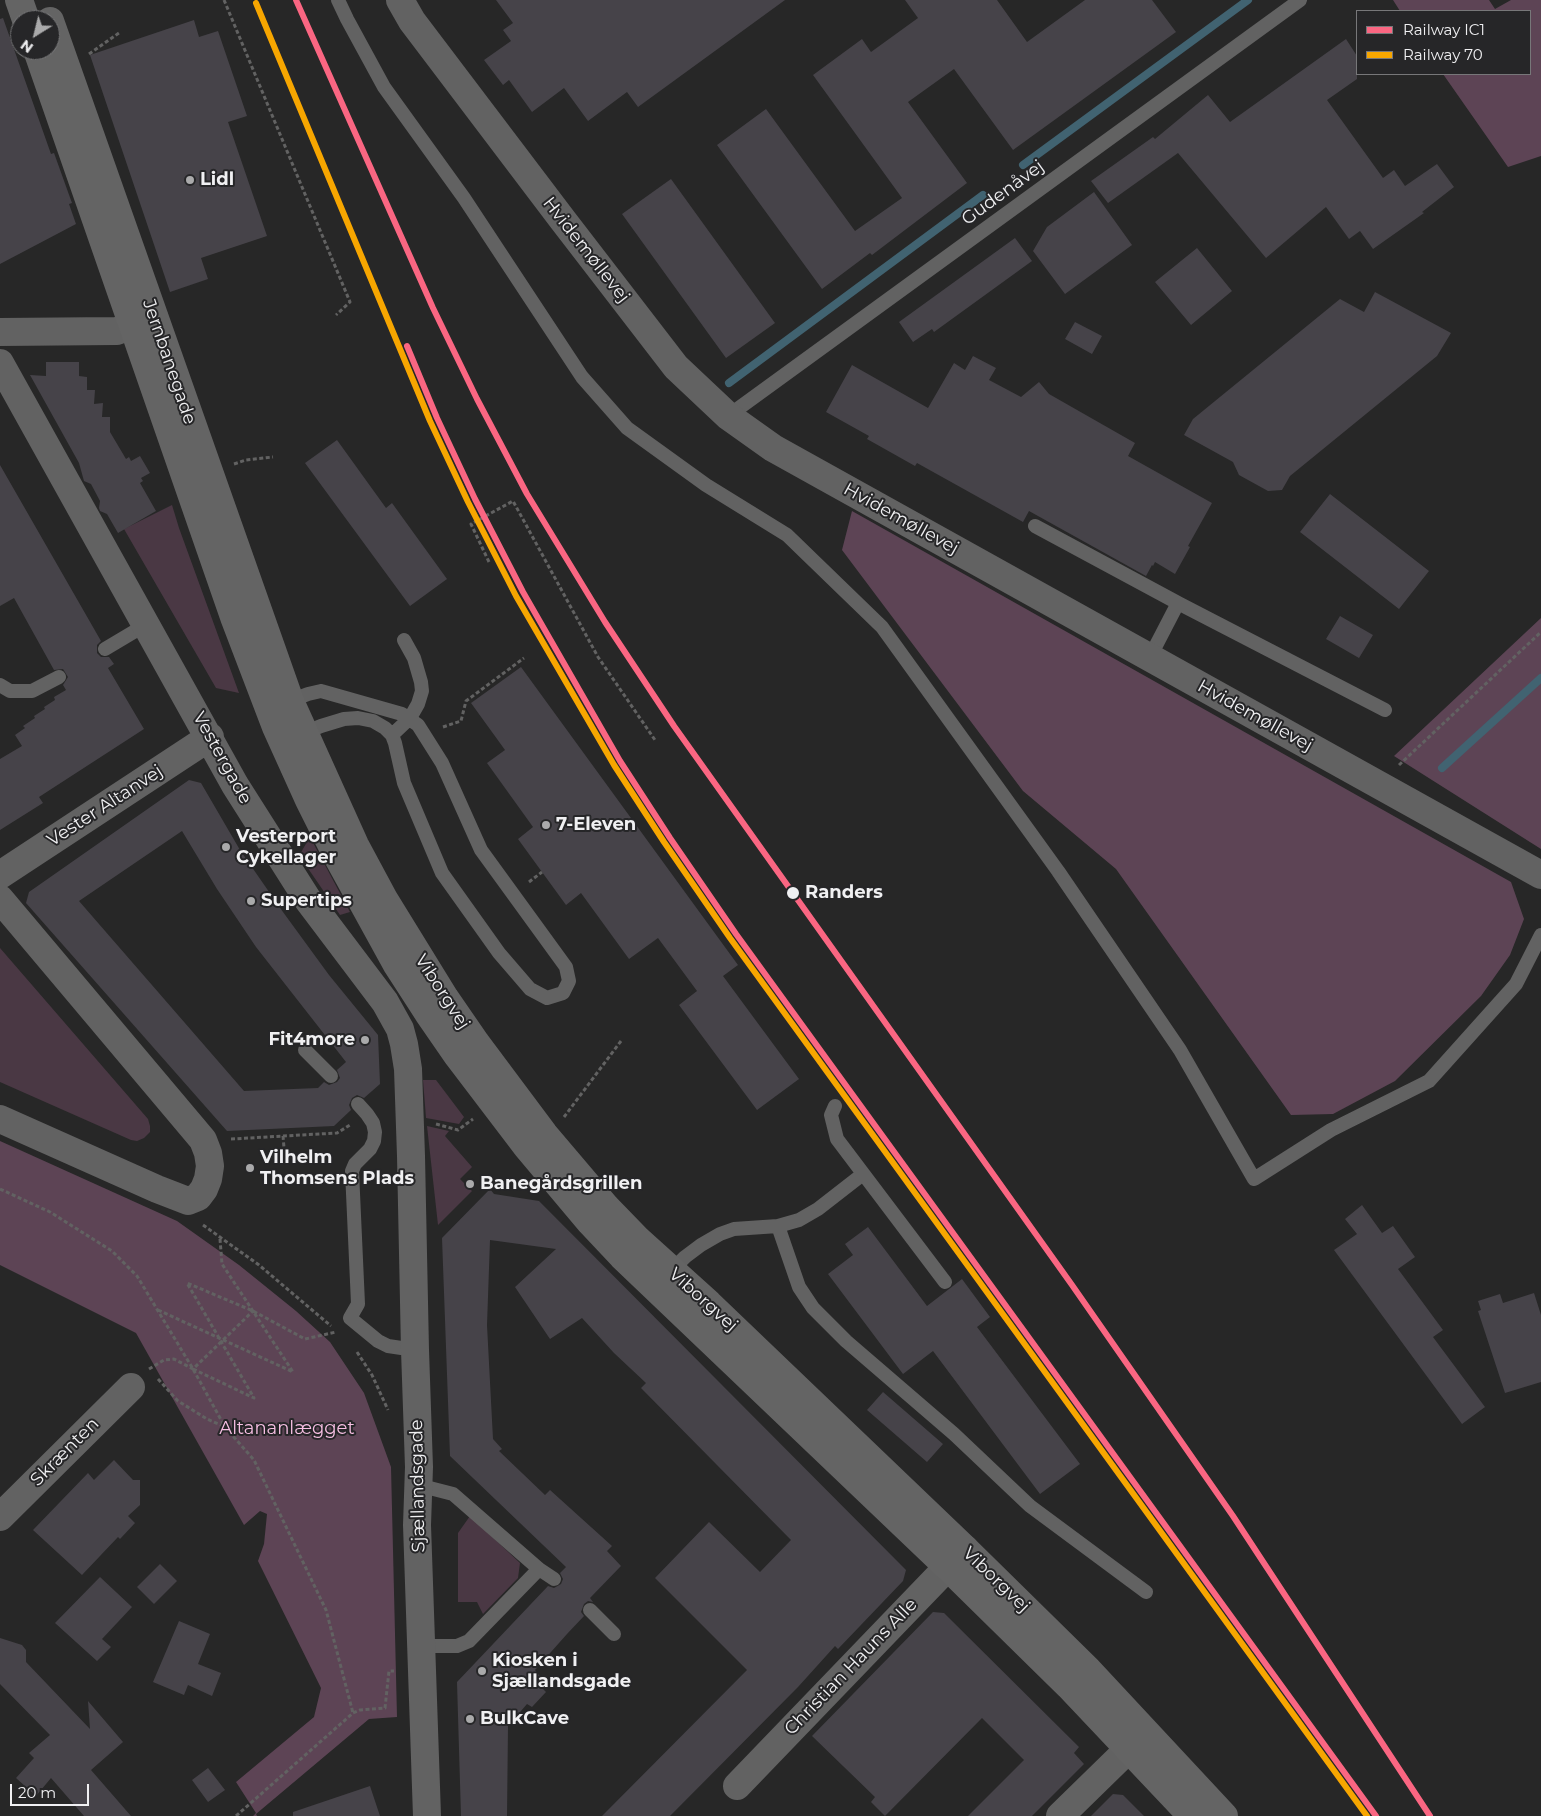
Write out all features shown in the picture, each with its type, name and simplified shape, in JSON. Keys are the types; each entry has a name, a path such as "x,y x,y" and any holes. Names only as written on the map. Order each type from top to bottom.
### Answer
{"main road":[{"name":"Jernbanegade","path":"60,49 234,617 276,727"},
{"name":"Jernbanegade","path":"41,60 144,321 209,474 290,702"},
{"name":"Viborgvej","path":"290,702 355,845 384,899 460,1021 544,1134 606,1207 638,1240 663,1280"},
{"name":"Viborgvej","path":"276,727 336,854 398,965 428,1013 457,1055 527,1147 590,1222 663,1280 709,1304 956,1558 1088,1670 1192,1816"},
{"name":"Viborgvej","path":"1137,1740 1224,1816"}],"street":[{"name":"Hvidemøllevej","path":"400,0 418,29 676,367 728,416 773,448 1541,875"},
{"path":"0,332 116,331 144,321"},
{"name":"Vestergade","path":"0,363 210,737 235,785 308,900 394,1016 404,1044 408,1069 411,1156"},
{"name":"Vester Altanvej","path":"0,875 210,737"},
{"path":"0,899 203,1140 210,1166 208,1179 198,1197 188,1202 157,1190 0,1119"},
{"name":"Sjællandsgade","path":"411,1156 418,1485 417,1525 427,1816"},
{"name":"Skrænten","path":"0,1517 140,1378"},
{"name":"Christian Hauns Alle","path":"737,1786 956,1558"},
{"path":"1060,1816 1137,1740"}],"lane":[{"path":"338,0 384,87 464,198 582,377 595,392 627,428 706,485 787,535 882,627 1058,871 1180,1050 1254,1179 1331,1130 1429,1081 1516,984 1541,935"},
{"name":"Gudenåvej","path":"728,416 1300,0"},
{"path":"1035,526 1178,603 1385,710"},
{"path":"1150,657 1178,603"},
{"path":"105,649 147,624"},
{"path":"392,735 410,718 418,704 422,691 414,658 404,640"},
{"path":"0,686 10,691 32,691 59,677"},
{"path":"321,691 410,718 418,724 442,763 481,850 566,967 569,982 563,993 547,998 530,989 499,953 442,873 404,783 398,749 392,735 373,721 358,718 344,719 304,733 276,727 290,702 308,694 321,691"},
{"path":"305,1050 331,1076"},
{"path":"835,1106 831,1114 837,1139 945,1282"},
{"path":"362,1109 373,1123 374,1141 370,1149 355,1164 352,1171 358,1304 350,1318 378,1341 388,1346 414,1350"},
{"path":"663,1280 685,1257 720,1234 734,1229 778,1226 799,1220 818,1209 863,1174"},
{"path":"778,1226 799,1287 813,1308 846,1341 954,1434 1030,1506 1146,1592"},
{"path":"418,1485 453,1494 539,1569 554,1579"},
{"path":"421,1646 457,1646 469,1641 539,1569"},
{"path":"590,1610 614,1634"}],"path":[{"path":"224,0 350,302 336,315"},
{"path":"65,63 88,54 120,32"},
{"path":"209,474 246,460 273,457"},
{"path":"489,562 471,524 513,501 598,657 655,740"},
{"path":"1378,784 1541,632"},
{"path":"425,733 461,721 466,701 524,658"},
{"path":"544,1134 567,1114 621,1041"},
{"path":"203,1140 337,1133 362,1109"},
{"path":"410,1115 458,1130 478,1116"},
{"path":"283,1136 284,1148"},
{"path":"0,1189 50,1212 112,1251 136,1276 193,1369 225,1427 254,1460 326,1610 352,1713"},
{"path":"188,1202 200,1222 258,1264 338,1332 358,1353 372,1376 389,1412"},
{"path":"158,1310 293,1372 222,1264 220,1238"},
{"path":"225,1427 207,1419 140,1378 164,1360 174,1359 254,1398 187,1282 253,1311 305,1339 338,1332 350,1318"},
{"path":"193,1369 253,1311"},
{"path":"236,1816 352,1713 360,1710 385,1708 389,1671"}],"shaded area":[{"path":"172,505 239,693 216,688 124,529"},
{"path":"310,837 350,912 340,915 305,864 300,854"},
{"path":"0,948 148,1119 150,1132 144,1138 137,1141 131,1140 0,1082"},
{"path":"423,1080 436,1080 464,1117 459,1124 426,1118"},
{"path":"427,1126 449,1131 445,1136 472,1167 460,1179 472,1191 438,1225"},
{"path":"470,1516 520,1563 518,1578 483,1614 477,1602 458,1602 458,1533"}],"green space":[{"path":"1393,0 1489,0 1495,9 1511,0 1541,0 1541,156 1508,167 1444,75 1531,75 1531,10 1399,10"},
{"path":"852,511 1511,882 1524,919 1510,955 1481,996 1395,1081 1333,1114 1291,1115 1116,869 1023,791 842,550"},
{"path":"1541,618 1541,849 1394,756"},
{"name":"Altananlægget","path":"0,1141 177,1221 239,1265 296,1311 330,1342 364,1393 391,1467 397,1717 369,1719 256,1814 257,1816 253,1816 256,1813 236,1782 314,1717 321,1688 258,1561 264,1544 267,1514 260,1511 244,1525 136,1333 0,1265"}],"building":[{"path":"496,0 785,0 638,107 627,92 588,121 564,88 532,112 509,80 503,85 484,60 511,41 503,30 513,23"},
{"path":"905,0 997,0 1027,42 1085,0 1152,0 1176,32 1013,150 954,69 908,102 967,183 872,255 870,253 822,289 717,145 766,109 855,231 902,198 813,75 862,39 871,52 918,18"},
{"path":"3,18 10,38 10,60 18,60 51,154 54,153 72,203 69,204 76,224 0,264 0,19"},
{"name":"Lidl","path":"194,20 199,37 218,31 247,116 228,122 267,236 201,258 208,279 170,292 90,55"},
{"path":"1346,39 1356,54 1357,79 1327,100 1383,178 1394,170 1405,186 1437,164 1454,187 1422,212 1424,213 1373,249 1360,231 1349,239 1326,207 1266,258 1178,153 1108,203 1091,181 1153,137 1155,139 1208,95 1230,122"},
{"path":"671,179 775,323 726,358 622,214"},
{"path":"1094,192 1132,245 1065,294 1033,251 1047,227"},
{"path":"1015,238 1032,261 934,332 932,329 913,342 899,322"},
{"path":"1197,248 1232,291 1191,325 1155,282"},
{"path":"1375,292 1451,333 1437,356 1290,476 1282,490 1268,491 1239,475 1233,462 1184,435 1193,419 1340,299 1364,312"},
{"path":"1075,322 1102,336 1092,354 1065,339"},
{"path":"973,356 996,368 989,380 1021,397 1039,382 1049,394 1135,443 1128,456 1212,503 1175,574 1155,562 1146,576 1029,511 1023,522 917,463 915,466 867,439 869,436 826,412 852,365 928,408 954,363 965,370"},
{"path":"46,362 79,362 79,376 87,377 87,390 95,390 94,404 103,403 102,417 110,417 110,432 126,459 129,457 131,461 140,456 150,473 141,478 143,481 140,483 156,511 118,533 107,514 100,511 100,501 91,484 84,481 79,463 30,375 46,376"},
{"path":"337,440 386,508 392,503 447,579 410,606 305,463"},
{"path":"0,465 101,641 97,645 97,653 101,657 109,657 114,664 108,668 144,729 39,797 43,803 0,830 0,759 22,746 15,735 25,728 23,726 35,718 34,716 45,709 44,707 55,700 54,697 66,690 63,685 68,677 63,669 54,670 14,598 0,606"},
{"path":"1330,494 1429,571 1399,609 1300,532"},
{"path":"1340,616 1373,635 1359,658 1326,639"},
{"path":"521,667 738,965 723,976 799,1079 757,1110 679,1005 697,991 658,938 629,959 581,893 566,905 518,839 533,827 487,763 505,750 471,703"},
{"path":"189,780 201,783 240,850 283,912 329,975 378,1035 380,1084 364,1098 357,1095 352,1098 349,1105 351,1110 334,1126 227,1131 26,903 29,892","holes":["182,831 217,889 256,947 346,1062 337,1070 340,1078 337,1082 329,1085 324,1082 318,1088 244,1091 79,901"]},
{"path":"490,1189 494,1194 539,1201 906,1570 903,1581 838,1649 835,1646 798,1687 670,1816 602,1816 747,1670 655,1578 709,1522 760,1572 791,1540 641,1388 646,1383 614,1353 582,1318 550,1339 515,1287 556,1249 490,1240 487,1325 493,1439 502,1449 499,1451 545,1495 550,1490 612,1546 607,1551 621,1566 590,1598 593,1602 588,1601 584,1604 581,1612 584,1616 535,1670 546,1684 542,1688 546,1692 532,1707 527,1704 508,1726 507,1816 461,1816 457,1682 548,1586 554,1588 561,1584 563,1579 560,1573 566,1567 450,1456 442,1238"},
{"path":"1362,1205 1382,1233 1393,1226 1415,1257 1398,1269 1443,1330 1433,1337 1485,1407 1462,1424 1334,1250 1357,1234 1345,1219"},
{"path":"868,1227 927,1306 962,1279 990,1317 977,1327 1080,1464 1040,1494 933,1351 903,1374 828,1274 853,1255 845,1244"},
{"path":"1534,1293 1541,1315 1541,1382 1505,1393 1478,1311 1481,1310 1478,1301 1500,1294 1503,1303"},
{"path":"883,1392 943,1444 927,1462 867,1410"},
{"path":"114,1460 133,1480 140,1480 140,1505 128,1516 135,1523 120,1539 118,1537 82,1575 33,1530 88,1473 94,1480"},
{"path":"160,1564 177,1581 154,1604 137,1587"},
{"path":"100,1577 132,1607 102,1639 111,1647 97,1661 55,1623"},
{"path":"933,1612 944,1613 1079,1747 1074,1753 1084,1764 1032,1816 968,1816 1024,1760 982,1718 885,1816 871,1802 875,1797 812,1736"},
{"path":"179,1621 210,1634 198,1664 221,1673 212,1696 188,1685 184,1695 153,1682"},
{"path":"0,1638 22,1645 26,1650 26,1662 90,1729 88,1701 123,1742 91,1770 131,1816 84,1816 51,1778 36,1796 16,1778 34,1758 29,1753 50,1735 0,1684"},
{"path":"208,1768 225,1790 208,1802 192,1780"},
{"path":"370,1786 380,1816 293,1816 293,1812"},
{"path":"1113,1794 1123,1795 1144,1816 1091,1816"}],"waterway":[{"path":"1023,165 1248,0"},
{"path":"729,383 983,195"},
{"path":"1442,768 1541,678"}],"rail line":[{"name":"IC1","path":"296,0 433,308 477,399 527,494 605,622 674,726 1072,1285 1233,1516 1430,1816"},
{"name":"70","path":"256,3 430,421 468,502 516,596 614,765 730,938 1367,1816"},
{"name":"IC1","path":"407,346 437,418 475,499 523,592 620,761 670,838 736,934 1376,1816"}],"place":[{"name":"Lidl","path":"190,180"},
{"name":"7-Eleven","path":"546,825"},
{"name":"Vesterport Cykellager","path":"226,847"},
{"name":"Randers","path":"793,893"},
{"name":"Supertips","path":"251,901"},
{"name":"Fit4more","path":"365,1040"},
{"name":"Vilhelm Thomsens Plads","path":"250,1168"},
{"name":"Banegårdsgrillen","path":"470,1184"},
{"name":"Kiosken i Sjællandsgade","path":"482,1671"},
{"name":"BulkCave","path":"470,1719"}]}
